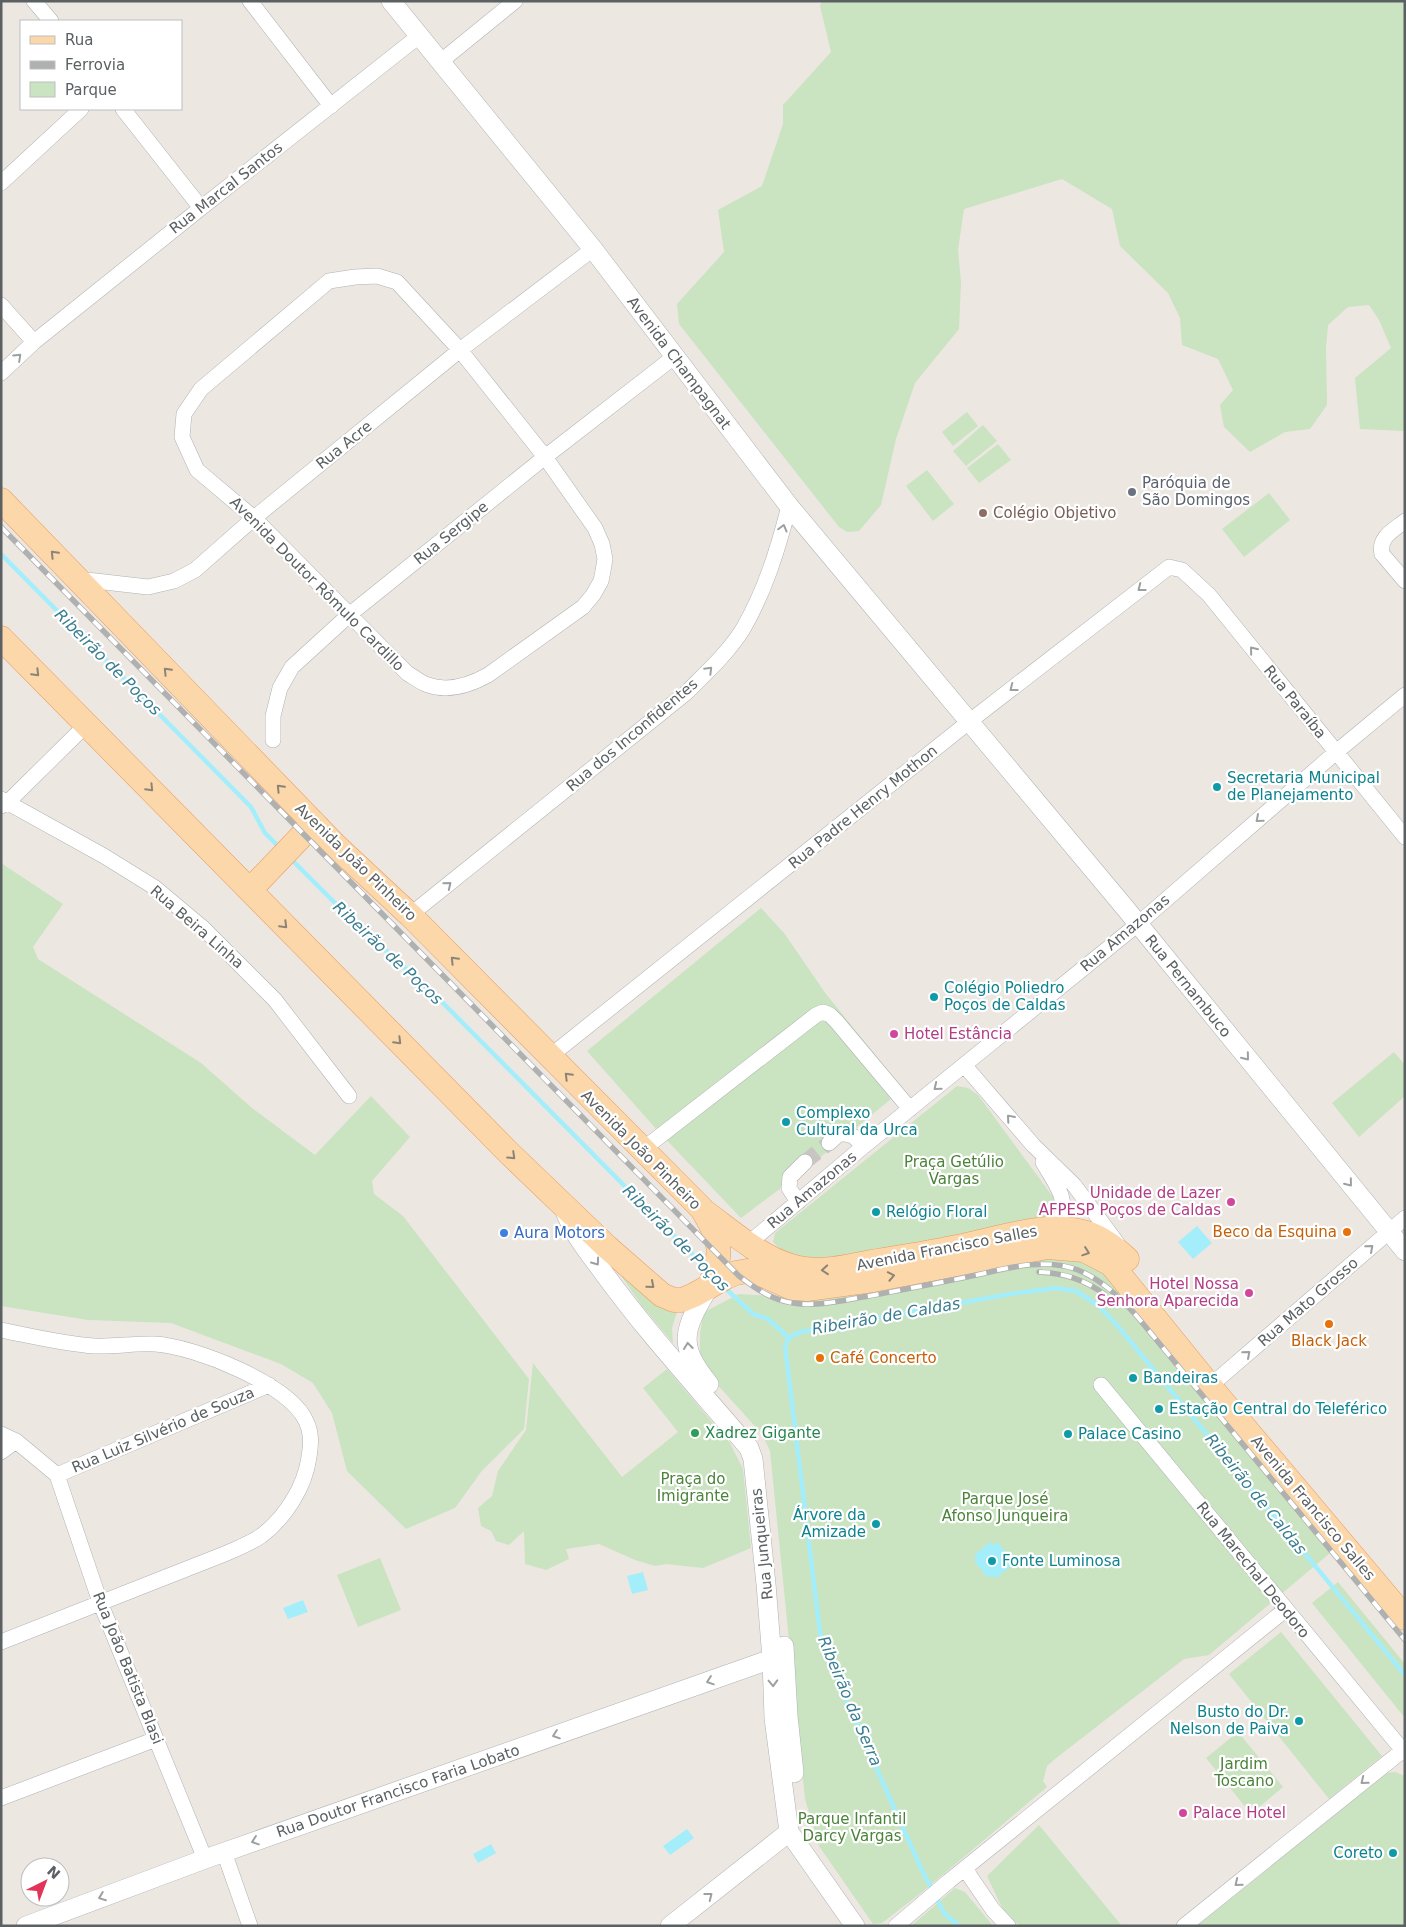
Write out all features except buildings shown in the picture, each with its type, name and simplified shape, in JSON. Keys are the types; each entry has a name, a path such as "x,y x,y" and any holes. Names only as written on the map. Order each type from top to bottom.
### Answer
{"main road":[{"name":"Avenida João Pinheiro","path":"1,500 100,602 309,828 410,915 702,1209 717,1238 720,1253 709,1286"},
{"path":"1,638 510,1154 563,1205 662,1295 674,1300 682,1300 709,1286"},
{"path":"250,890 309,828"},
{"name":"Avenida Francisco Salles","path":"702,1209 772,1258 792,1266 816,1270 951,1249 1031,1231 1084,1250 1111,1264 1216,1381 1403,1606"},
{"name":"Avenida Francisco Salles","path":"709,1286 736,1273 754,1272 792,1288 807,1289 866,1281 1081,1231 1093,1235 1115,1248 1131,1262 1216,1381"}],"street":[{"path":"34,1 50,20"},
{"path":"250,1 331,106"},
{"name":"Avenida Champagnat","path":"391,1 593,249 789,506 970,721"},
{"path":"440,62 515,1"},
{"name":"Rua Marcal Santos","path":"1,372 34,342 419,36"},
{"path":"1,183 80,110"},
{"path":"124,110 201,208"},
{"name":"Rua Acre","path":"78,579 148,587 174,581 195,570 254,518 460,350 593,249"},
{"name":"Avenida Doutor Rômulo Cardillo","path":"377,276 397,282 460,350 545,457 595,528 602,544 605,559 600,581 593,595 583,607 488,675 471,684 447,688 428,685 408,673 348,615 254,518 197,470 182,437 184,414 201,389 329,281 377,276"},
{"path":"1,306 34,342"},
{"name":"Rua Sergipe","path":"273,740 273,716 280,688 292,667 348,615 545,457 674,357"},
{"name":"Rua dos Inconfidentes","path":"410,915 686,693 720,659 742,630 763,589 789,506"},
{"path":"1405,521 1384,538 1381,543 1382,554 1405,581"},
{"name":"Rua Padre Henry Mothon","path":"550,1057 970,721 1169,567 1182,570"},
{"name":"Rua Paraíba","path":"1182,570 1209,594 1335,753 1405,837"},
{"path":"100,602 124,584"},
{"name":"Rua Amazonas","path":"749,1243 864,1146 1138,924 1335,753 1405,695"},
{"name":"Rua Pernambuco","path":"970,721 1405,1251"},
{"path":"3,803 86,724"},
{"name":"Rua Beira Linha","path":"3,803 104,856 154,887 203,928 274,1000 349,1096"},
{"path":"642,1150 816,1015 823,1012 830,1015 837,1022 910,1109"},
{"path":"964,1065 1033,1145 1074,1185 1131,1262"},
{"path":"829,1143 840,1133 853,1136 864,1146"},
{"path":"1033,1145 1061,1194 1064,1208 1052,1238"},
{"path":"798,1202 789,1188 790,1177 805,1162"},
{"name":"Rua Junqueiras","path":"563,1205 572,1229 634,1313 669,1357 690,1378 750,1448 788,1716 800,1826 868,1926"},
{"name":"Rua Mato Grosso","path":"1216,1381 1405,1218"},
{"name":"Rua Junqueiras","path":"709,1286 689,1326 688,1350 697,1370 759,1444 763,1458 779,1658 774,1718 789,1832 855,1926"},
{"path":"1,1330 47,1340 95,1346 156,1344 189,1351 228,1365 269,1385 289,1399 306,1419 312,1441 308,1469 296,1495 279,1519 260,1536 227,1553 1,1642"},
{"name":"Rua Luiz Silvério de Souza","path":"57,1475 269,1385"},
{"name":"Rua Marechal Deodoro","path":"1102,1385 1285,1610 1404,1752"},
{"path":"1,1434 16,1441 57,1475"},
{"path":"1,1452 16,1441"},
{"name":"Rua João Batista Blasi","path":"57,1475 100,1602 206,1858"},
{"path":"896,1926 912,1911 1285,1610"},
{"name":"Rua Doutor Francisco Faria Lobato","path":"26,1926 206,1858 779,1658"},
{"path":"1,1798 156,1739"},
{"path":"1184,1926 1404,1752"},
{"path":"670,1926 789,1832"},
{"path":"224,1852 250,1926"},
{"path":"965,1869 993,1910 1008,1926"}],"green space":[{"path":"822,1 1405,1 1405,431 1360,429 1355,378 1391,348 1379,320 1369,305 1348,307 1328,325 1326,348 1327,405 1310,429 1285,432 1250,452 1224,427 1220,405 1233,390 1218,359 1182,345 1180,318 1168,293 1120,246 1112,209 1062,179 964,209 958,250 961,282 959,329 915,383 896,439 881,505 859,531 847,532 839,527 679,324 677,304 724,252 718,210 762,186 783,124 783,105 831,52 820,6"},
{"path":"967,412 978,426 953,446 942,432"},
{"path":"983,425 997,441 966,466 953,451"},
{"path":"998,444 1011,460 979,483 967,468"},
{"path":"927,470 954,504 933,521 906,486"},
{"path":"1269,493 1290,520 1244,557 1222,529"},
{"path":"1,863 63,904 33,947 38,959 201,1063 252,1108 315,1155 371,1096 410,1137 372,1181 374,1194 403,1216 529,1379 524,1429 481,1472 455,1508 406,1529 347,1471 332,1413 313,1383 281,1364 171,1323 88,1320 1,1306"},
{"path":"761,908 784,933 826,994 903,1089 800,1174 741,1218 657,1130 587,1051"},
{"path":"1394,1052 1405,1065 1405,1096 1359,1137 1332,1103"},
{"name":"Praça Getúlio Vargas","path":"957,1086 968,1088 978,1095 1053,1197 1056,1212 1049,1217 927,1241 824,1258 810,1258 786,1253 773,1242 775,1233"},
{"path":"599,1244 665,1307 677,1312 672,1328 673,1343 642,1306"},
{"name":"Parque José Afonso Junqueira","path":"1075,1256 1104,1269 1336,1548 1209,1655 1184,1659 1055,1759 1047,1766 1043,1781 1047,1787 921,1893 882,1923 873,1924 819,1846 805,1799 770,1451 762,1434 715,1382 700,1353 703,1315 708,1310 739,1294 803,1298 967,1267"},
{"name":"Praça do Imigrante","path":"533,1363 622,1477 678,1432 643,1388 667,1369 730,1443 743,1469 751,1548 703,1568 666,1564 655,1566 635,1560 599,1544 566,1549 569,1559 546,1570 525,1564 524,1531 509,1545 496,1541 491,1531 481,1526 478,1508 492,1496 498,1471 526,1430"},
{"path":"380,1558 401,1610 358,1627 337,1575"},
{"path":"1338,1582 1405,1664 1405,1718 1312,1603"},
{"path":"1281,1632 1382,1756 1329,1799 1229,1674"},
{"name":"Jardim Toscano","path":"1238,1732 1283,1787 1251,1814 1206,1758"},
{"path":"1395,1772 1405,1776 1405,1926 1197,1926 1387,1773"},
{"path":"1039,1825 1122,1926 1021,1926 1006,1916 987,1876"},
{"path":"955,1888 965,1892 993,1926 911,1926"}],"water":[{"path":"1197,1226 1212,1243 1193,1259 1178,1242"},
{"path":"990,1542 993,1545 997,1542 1011,1558 1007,1561 1011,1566 995,1579 992,1575 988,1578 974,1561 977,1558 974,1555"},
{"path":"643,1572 648,1590 632,1594 627,1576"},
{"path":"303,1600 308,1612 288,1619 283,1608"},
{"path":"687,1829 694,1838 670,1855 663,1846"},
{"path":"491,1844 496,1853 478,1863 473,1854"}],"waterway":[{"name":"Ribeirão de Poços","path":"1,554 251,807 265,833 281,849"},
{"name":"Ribeirão de Poços","path":"290,858 350,918 439,999 708,1270"},
{"name":"Ribeirão de Poços","path":"724,1287 753,1314 768,1319 789,1338"},
{"name":"Ribeirão de Caldas","path":"789,1338 800,1332 1010,1294 1055,1288 1076,1291 1099,1306 1116,1324 1405,1675"},
{"name":"Ribeirão da Serra","path":"789,1338 785,1346 820,1633 848,1704 920,1866 944,1913 959,1926"}],"tunnel":[{"path":"805,1162 829,1143"}],"railway":[{"path":"1,527 739,1276 771,1297 785,1302 812,1304 869,1296 1030,1265 1066,1266 1087,1274 1109,1289 1135,1314 1405,1640"},
{"path":"1039,1272 1073,1278 1089,1284 1104,1294"}],"place":[{"name":"Paróquia de São Domingos","path":"1132,492"},
{"name":"Colégio Objetivo","path":"983,513"},
{"name":"Secretaria Municipal de Planejamento","path":"1217,787"},
{"name":"Colégio Poliedro Poços de Caldas","path":"934,997"},
{"name":"Hotel Estância","path":"894,1034"},
{"name":"Complexo Cultural da Urca","path":"786,1122"},
{"name":"Unidade de Lazer AFPESP Poços de Caldas","path":"1231,1202"},
{"name":"Relógio Floral","path":"876,1212"},
{"name":"Beco da Esquina","path":"1347,1232"},
{"name":"Aura Motors","path":"504,1233"},
{"name":"Hotel Nossa Senhora Aparecida","path":"1249,1293"},
{"name":"Black Jack","path":"1329,1324"},
{"name":"Café Concerto","path":"820,1358"},
{"name":"Bandeiras","path":"1133,1378"},
{"name":"Estação Central do Teleférico","path":"1159,1409"},
{"name":"Xadrez Gigante","path":"695,1433"},
{"name":"Palace Casino","path":"1068,1434"},
{"name":"Árvore da Amizade","path":"876,1524"},
{"name":"Fonte Luminosa","path":"992,1561"},
{"name":"Busto do Dr. Nelson de Paiva","path":"1299,1721"},
{"name":"Palace Hotel","path":"1183,1813"},
{"name":"Coreto","path":"1393,1853"}],"park label":[{"name":"Parque Infantil Darcy Vargas","path":"852,1828"}]}
